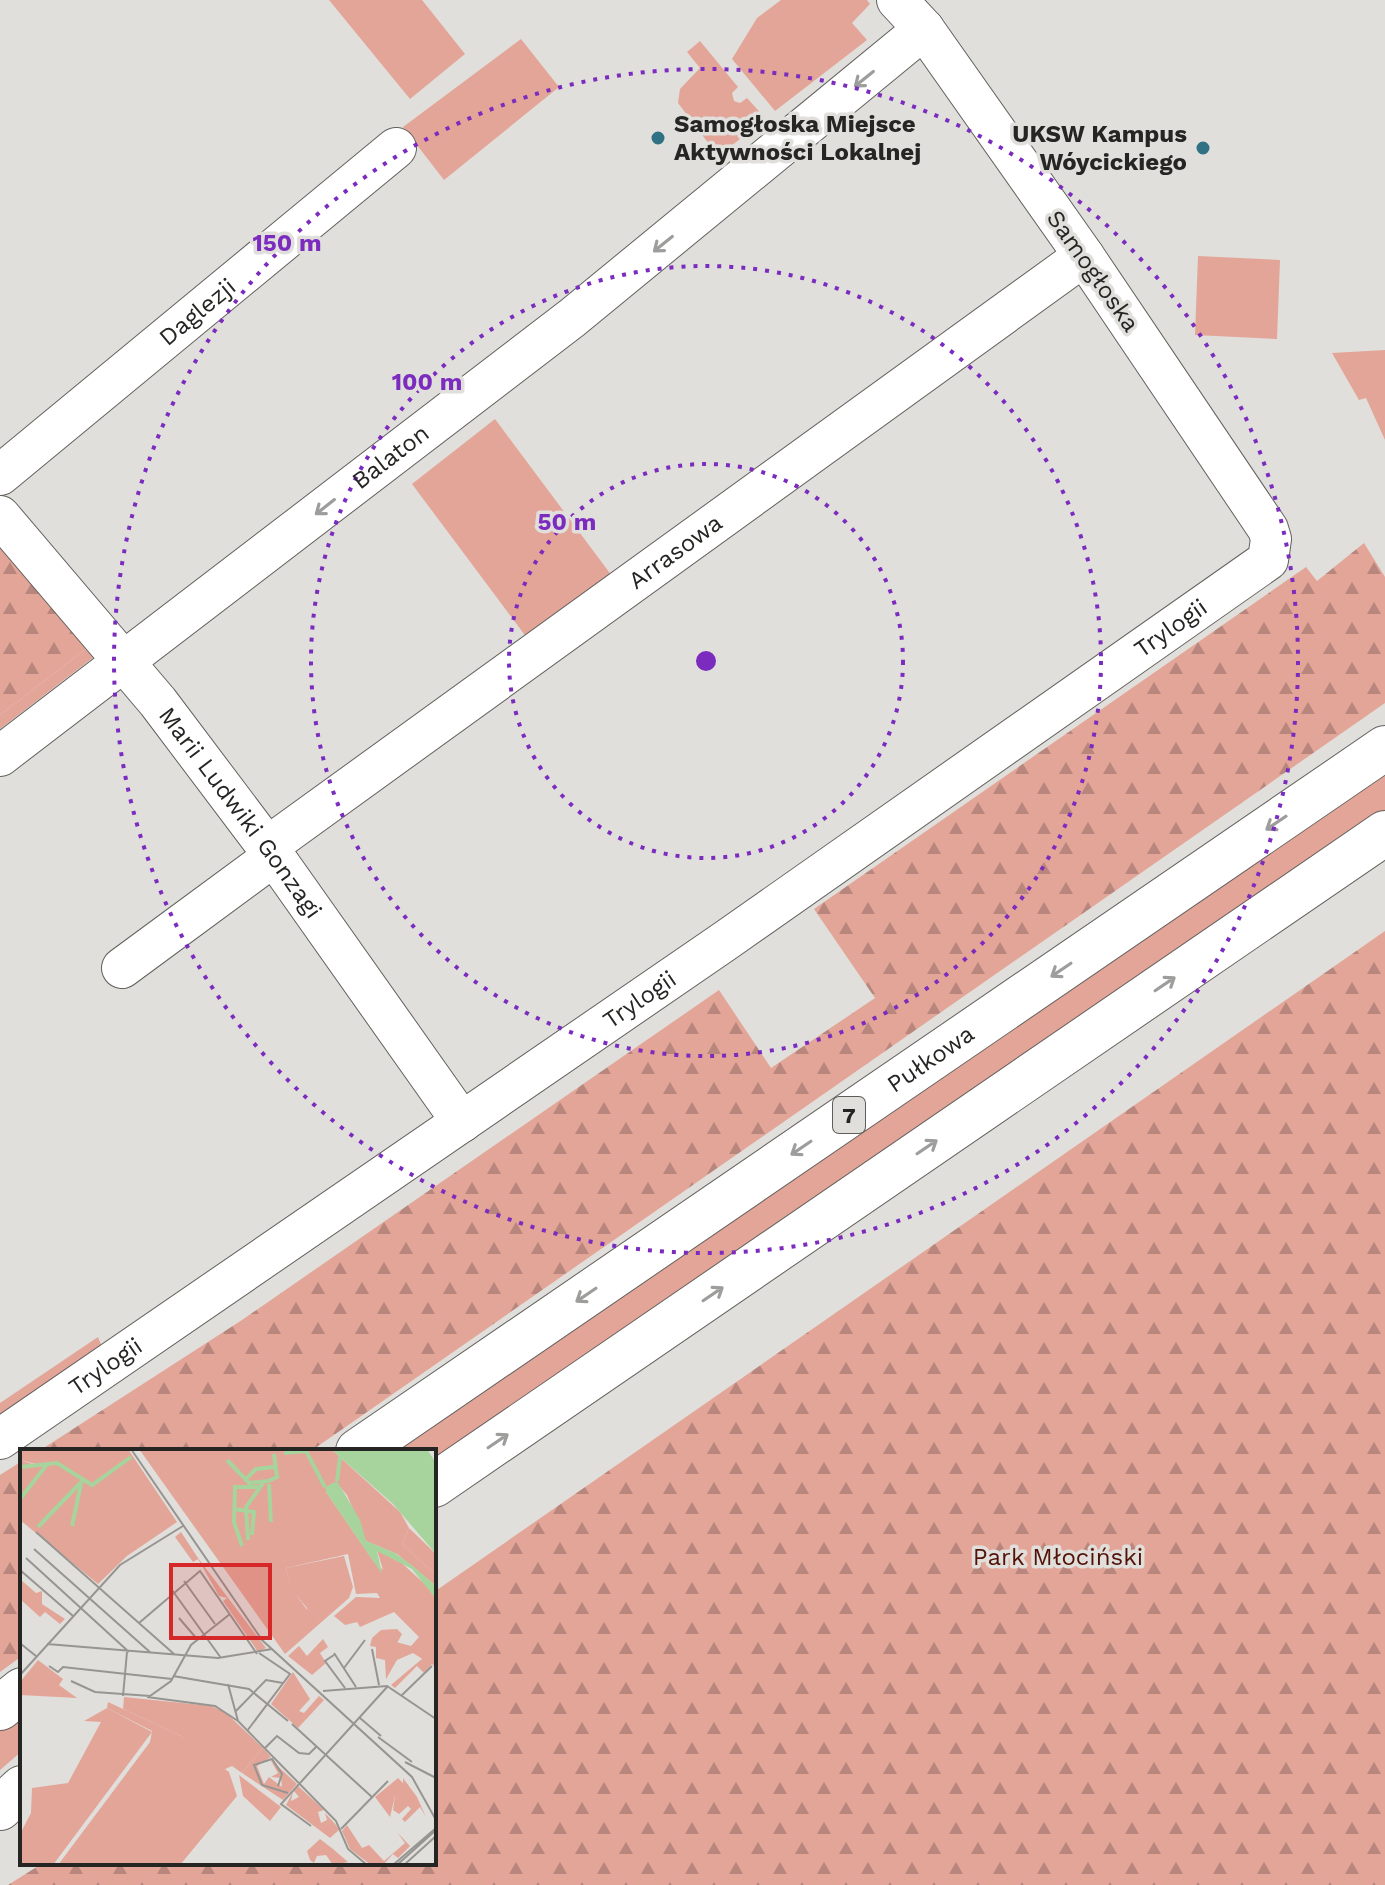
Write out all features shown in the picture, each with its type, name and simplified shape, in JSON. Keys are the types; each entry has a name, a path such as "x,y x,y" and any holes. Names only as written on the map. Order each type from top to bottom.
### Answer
{"highway":[{"name":"Pułkowa","path":"361,1449 1385,748"},
{"path":"436,1484 1385,833"},
{"path":"0,1708 20,1692"},
{"path":"0,1808 20,1790"}],"street":[{"name":"Samogłoska","path":"897,0 924,29 1084,256 1268,529 1271,551"},
{"name":"Balaton","path":"0,756 572,318 924,29"},
{"name":"Daglezji","path":"0,475 396,148"},
{"name":"Arrasowa","path":"122,968 270,851 1084,256"},
{"name":"Marii Ludwiki Gonzagi","path":"0,516 158,702 270,851 462,1122"},
{"name":"Trylogii","path":"0,1439 1260,568 1271,551"}],"green space":[{"path":"329,0 422,0 465,54 410,99"},
{"path":"781,0 867,0 870,4 852,23 867,40 775,111 732,59 757,18"},
{"path":"521,39 559,87 444,180 403,127"},
{"path":"700,41 738,87 732,93 734,101 740,103 747,98 766,119 718,156 678,103 680,89 700,68 687,52"},
{"path":"1198,256 1280,260 1277,339 1195,335"},
{"path":"1385,350 1385,440 1366,398 1359,400 1332,353"},
{"path":"495,419 612,576 527,638 412,484"},
{"path":"0,538 91,645 0,715"},
{"path":"1364,543 1385,577 1385,703 314,1449 42,1449 242,1320 719,990 771,1068 875,998 814,909 1306,567 1317,581"},
{"path":"91,645 95,656 0,729 0,715"},
{"path":"1385,767 1385,815 436,1466 436,1449 390,1449"},
{"name":"Park Młociński","path":"1385,931 1385,1885 8,1885 40,1865 436,1865 436,1591"},
{"path":"98,1337 102,1347 0,1420 0,1403"},
{"path":"20,1462 20,1657 0,1672 0,1475"},
{"path":"20,1715 20,1753 0,1770 0,1728"}],"place":[{"name":"Samogłoska Miejsce Aktywności Lokalnej","path":"658,138"},
{"name":"UKSW Kampus Wóycickiego","path":"1203,148"}]}
